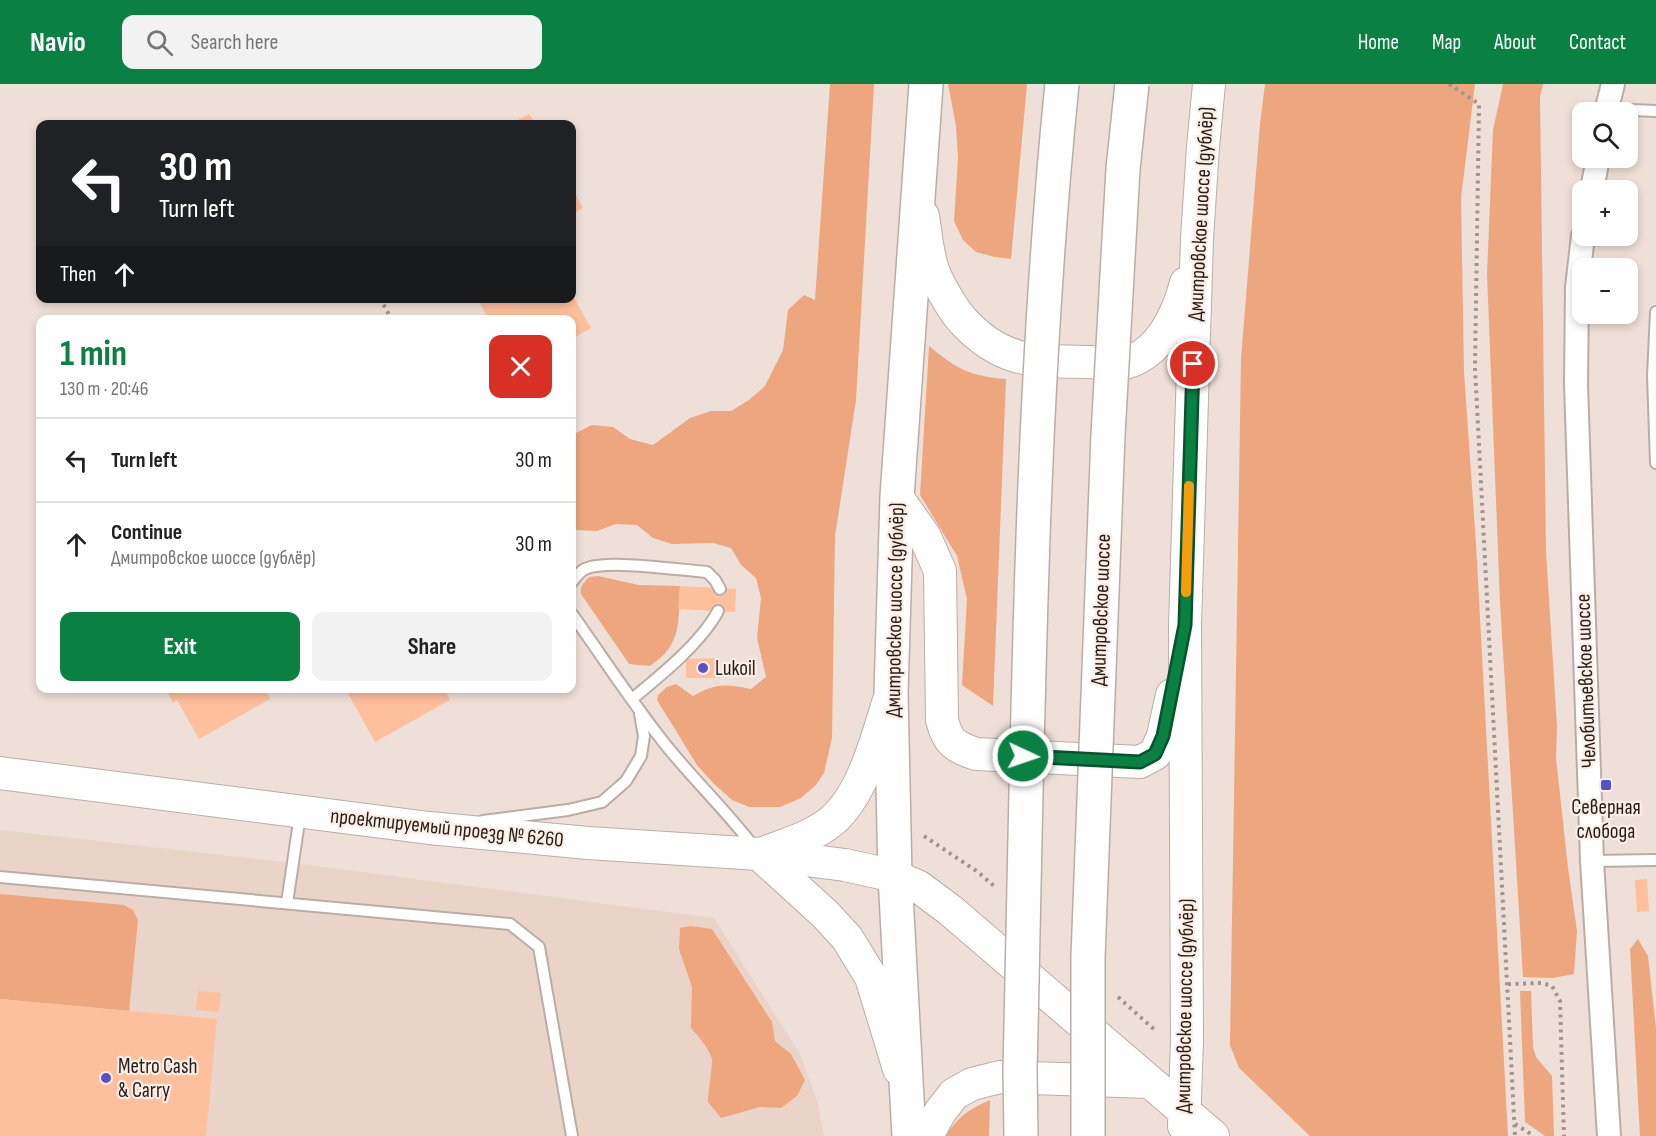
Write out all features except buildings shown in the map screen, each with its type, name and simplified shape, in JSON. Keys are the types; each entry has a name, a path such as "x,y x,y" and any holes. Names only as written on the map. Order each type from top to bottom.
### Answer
{"highway":[{"name":"Дмитровское шоссе (дублёр)","path":"909,1136 895,876 891,693 897,497 926,84"},
{"path":"1021,1136 1038,406 1051,190 1062,84"},
{"name":"Дмитровское шоссе","path":"1088,1136 1088,957 1108,435 1123,169 1132,84"}],"main road":[{"name":"Дмитровское шоссе (дублёр)","path":"1184,1124 1187,1041 1185,625 1197,239 1209,84"},
{"path":"918,191 933,270 963,320 988,342 1007,354 1030,360 1125,363 1143,354 1161,339 1172,322 1182,297 1197,239"},
{"path":"897,497 925,537 940,571 942,720 946,735 957,747 976,754 1140,762 1155,754 1163,736 1185,625"},
{"path":"891,693 876,742 857,788 833,820 801,840 759,855 826,915 848,938 871,977 906,1091"},
{"name":"проектируемый проезд № 6260","path":"0,773 429,828 845,864 895,876 919,887 950,910 1150,1083 1184,1124"},
{"path":"927,1136 940,1112 954,1094 972,1084 1000,1077 1150,1083"},
{"path":"1184,1124 1213,1136"}],"street":[{"path":"1608,102 1613,84"},
{"name":"Челобитьевское шоссе","path":"1582,246 1577,287 1576,384 1592,861 1606,1069 1607,1133"}],"lane":[{"path":"1638,111 1656,111"},
{"path":"1656,312 1653,376 1656,463"},
{"path":"576,577 582,570 596,566 615,565 707,572 720,588"},
{"path":"632,699 662,674 712,623 718,611"},
{"path":"576,620 668,748 732,819 759,855"},
{"path":"429,828 568,810 603,802 626,781 641,756 644,736 639,710"},
{"path":"287,903 301,812"},
{"path":"1592,861 1656,860"},
{"path":"0,877 510,924 539,947 573,1136"}],"path":[{"path":"1449,84 1479,104 1474,368 1515,1136"},
{"path":"1508,984 1542,983 1552,986 1560,1001 1564,1136"},
{"path":"1515,1124 1534,1136"}],"shaded area":[{"path":"830,84 874,84 856,400 835,536 832,738 824,773 816,785 801,798 780,807 749,807 732,800 697,765 657,700 658,695 667,687 676,684 693,696 721,686 751,689 766,677 757,638 761,598 756,578 741,565 731,548 713,543 672,544 653,538 637,525 616,524 597,531 576,530 576,433 592,425 613,427 630,439 653,445 690,418 711,411 731,411 749,400 765,386 783,350 788,310 804,295 815,300"},
{"path":"948,84 1027,84 1011,259 976,252 963,240 954,221 958,158 956,126"},
{"path":"1265,84 1475,84 1461,198 1464,372 1476,544 1508,1136 1310,1136 1239,1068 1230,1045 1241,359"},
{"path":"1503,84 1543,84 1540,97 1546,552 1557,727 1556,758 1577,931 1574,974 1553,978 1523,977 1500,602 1487,274 1493,130"},
{"path":"929,346 964,370 982,376 1006,379 993,706 962,685 967,599 957,556 920,495"},
{"path":"598,576 639,585 680,586 677,631 668,649 650,666 629,664 581,594 584,582 589,577"},
{"path":"0,830 293,863 714,918 800,1054 817,1100 824,1136 0,1136"},
{"path":"0,894 124,905 133,910 138,920 129,1011 0,999"},
{"path":"690,926 712,929 772,1022 775,1041 791,1054 805,1080 797,1096 781,1108 760,1107 721,1118 708,1102 712,1059 706,1046 691,1028 692,987 679,949 680,928"},
{"path":"1638,939 1648,956 1656,1028 1656,1136 1640,1136 1630,949"},
{"path":"1520,991 1531,991 1533,1047 1536,1057 1552,1076 1554,1136 1545,1136 1525,1122"},
{"path":"990,1100 989,1136 946,1136 965,1114"}],"slow traffic":[{"path":"1186,592 1189,486"}],"place":[{"name":"Lukoil","path":"703,668"},
{"name":"Северная слобода","path":"1606,785"},
{"name":"Metro Cash & Carry","path":"106,1078"}],"route":[{"path":"1023,756 1140,762 1155,754 1163,736 1185,625 1193,364"}]}
